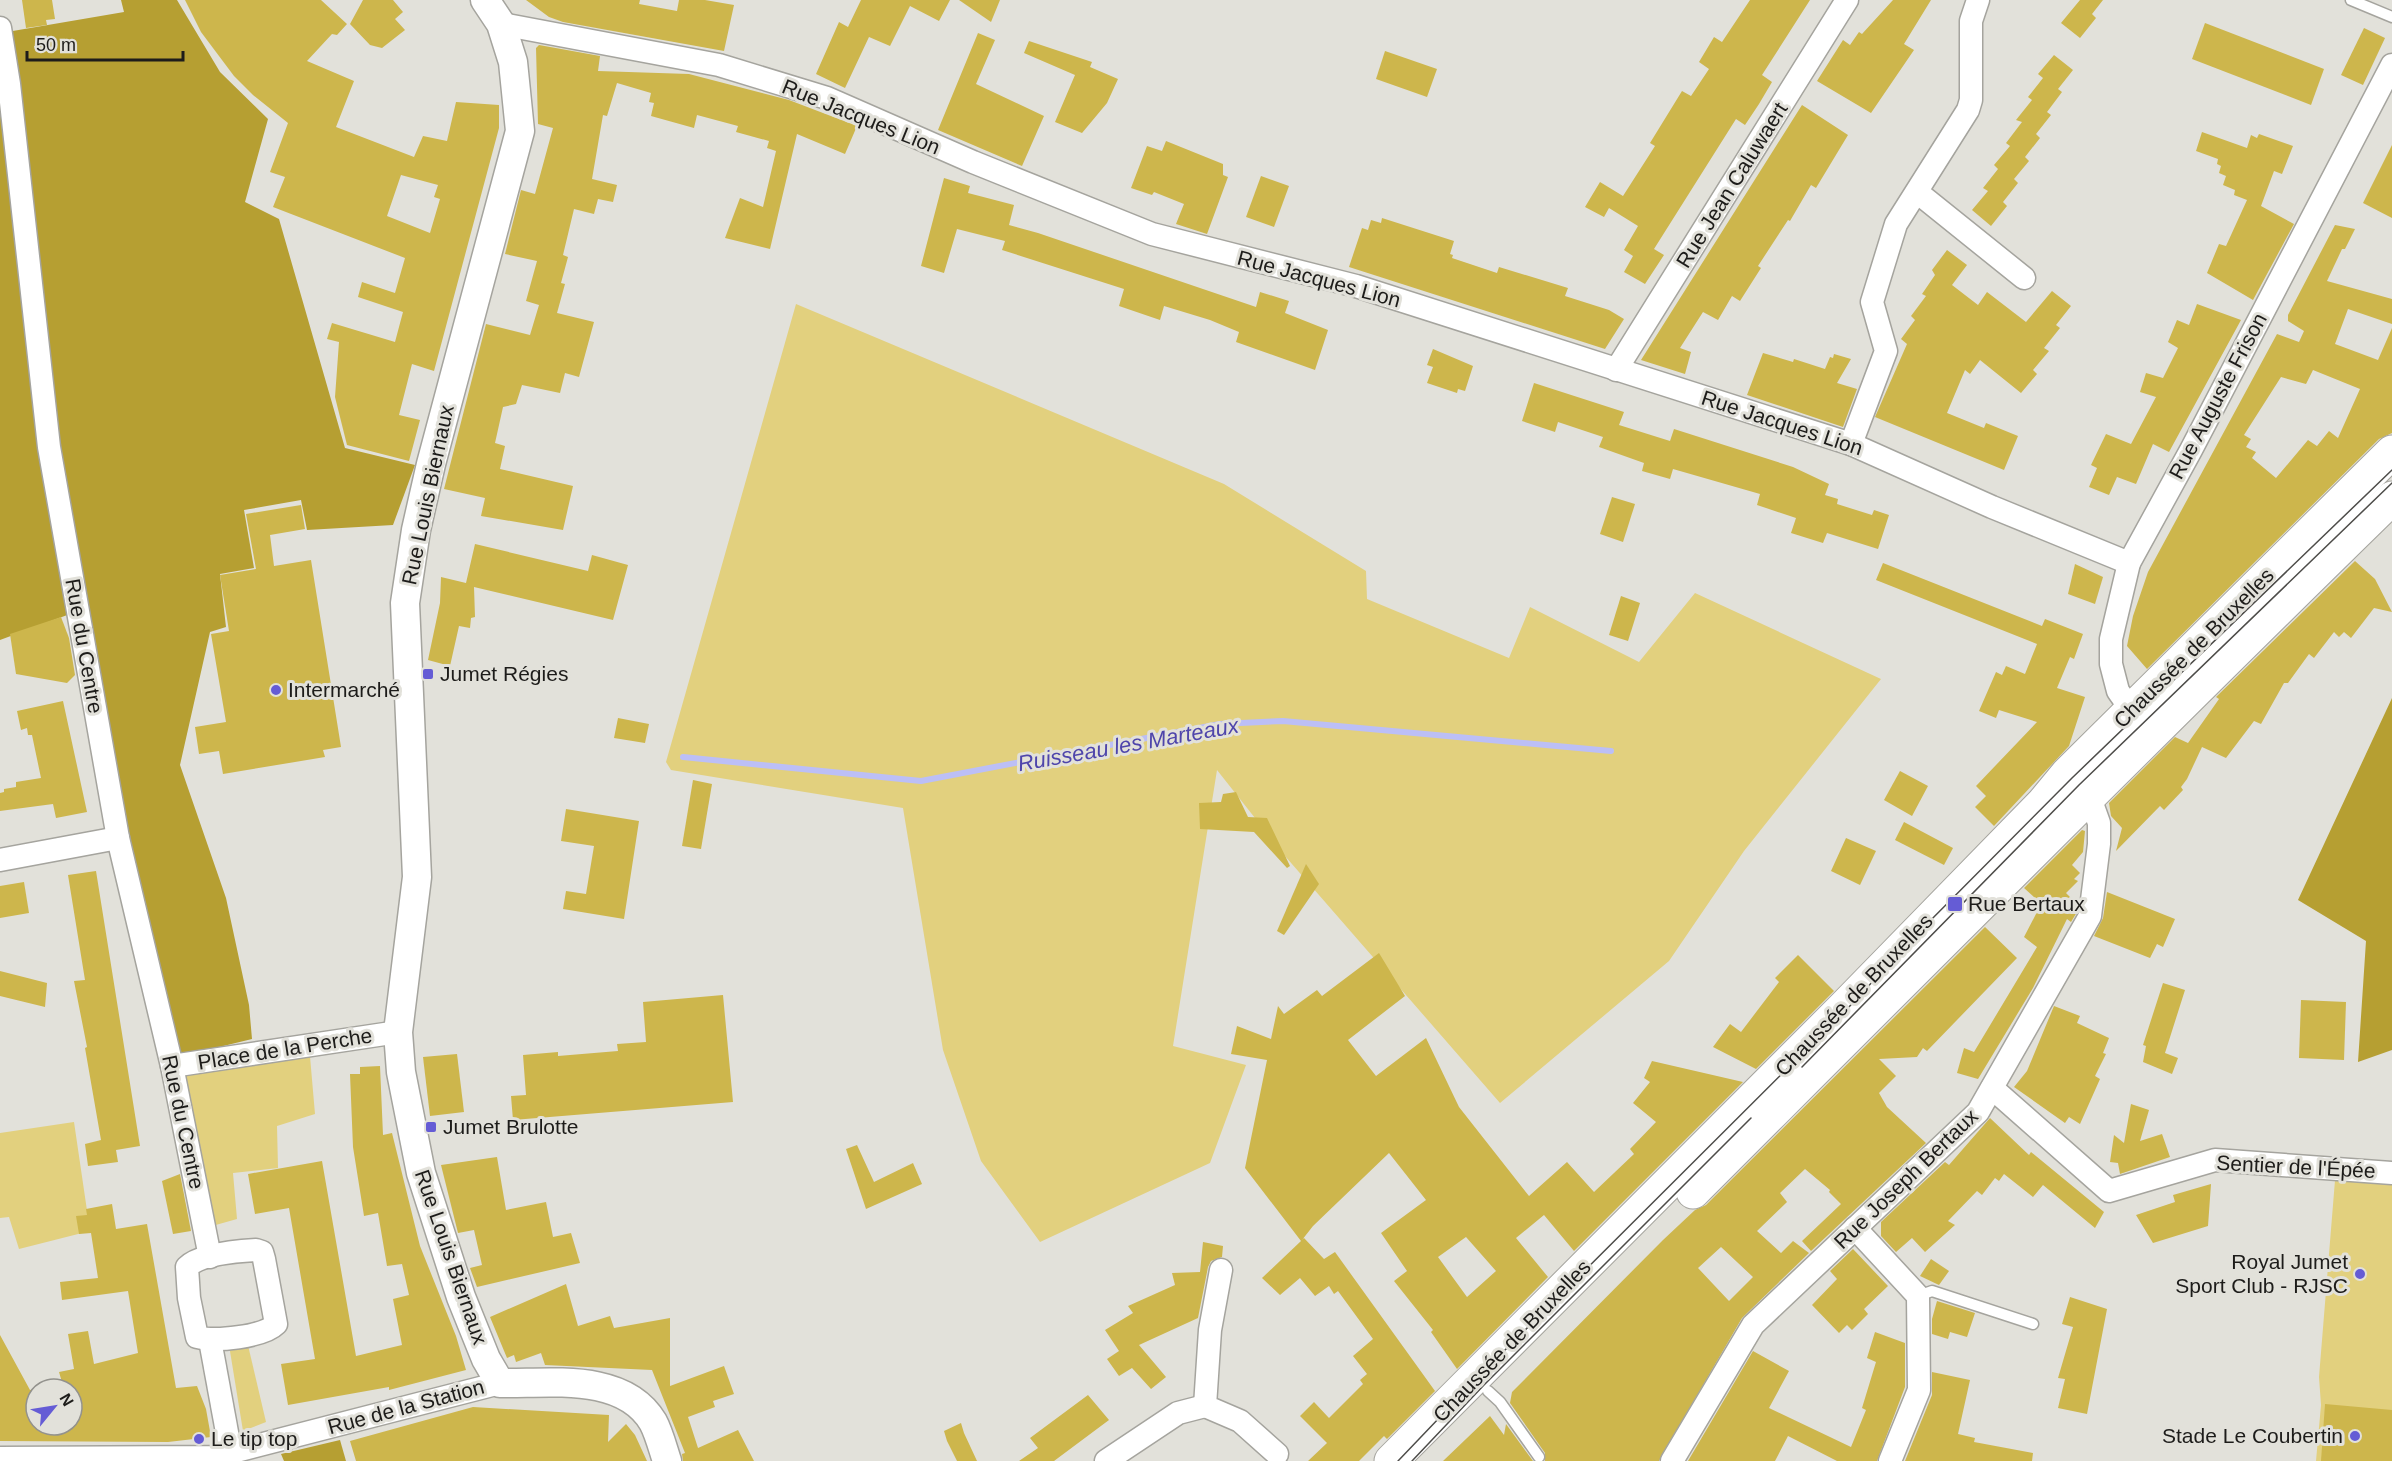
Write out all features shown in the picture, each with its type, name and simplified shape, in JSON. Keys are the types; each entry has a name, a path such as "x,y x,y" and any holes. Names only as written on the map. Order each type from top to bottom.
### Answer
{"main road":[{"name":"Chaussée de Bruxelles","path":"1415,1461 1934,953 2078,784 2140,723 2392,452"},
{"name":"Chaussée de Bruxelles","path":"2140,723 2392,498"},
{"name":"Chaussée de Bruxelles","path":"1391,1461 1837,1015 2043,803 2078,784"}],"street":[{"name":"Rue Louis Biernaux","path":"485,0 501,24 513,62 520,130 431,464 416,530 405,603 417,877 398,1032 401,1072 421,1173 461,1297 486,1359 500,1383"},
{"name":"Rue Jean Caluwaert","path":"1616,370 1847,0"},
{"path":"1851,444 1886,351 1872,302 1896,224 1968,110 1971,100 1971,21 1978,0"},
{"name":"Rue Jacques Lion","path":"501,24 718,64 806,92 1152,234 1356,286 1851,444 1992,507 2129,563"},
{"name":"Rue du Centre","path":"0,28 9,84 49,447 118,838 172,1066 210,1257"},
{"name":"Rue Auguste Frison","path":"2140,723 2118,691 2111,664 2111,639 2129,563 2191,450 2392,66"},
{"path":"1917,192 2024,278"},
{"name":"Rue Joseph Bertaux","path":"1672,1461 1753,1325 1978,1112 2090,916 2099,844 2098,823 2078,784"},
{"path":"0,860 118,838"},
{"name":"Place de la Perche","path":"172,1066 398,1032"},
{"name":"Sentier de l'Épée","path":"1992,1088 2109,1191 2215,1160 2392,1173"},
{"path":"1855,1228 1918,1296 1919,1390 1890,1461"},
{"path":"238,1251 261,1252 276,1324 270,1330 210,1340 198,1337 186,1272 191,1263 210,1257 238,1251"},
{"path":"1205,1406 1210,1330 1221,1270"},
{"path":"210,1340 219,1457"},
{"name":"Rue de la Station","path":"0,1458 219,1457 500,1383 593,1385 632,1399 653,1422 667,1461"},
{"path":"1106,1461 1178,1413 1205,1406 1240,1421 1274,1459"}],"lane":[{"path":"2351,0 2392,17"},
{"path":"1918,1296 1932,1291 2033,1324"},
{"path":"1488,1391 1500,1402 1539,1457"}],"shaded area":[{"path":"121,0 177,0 220,72 268,119 245,202 279,219 345,448 415,465 393,525 307,530 301,500 244,510 254,568 220,574 226,627 210,632 180,765 226,898 249,1005 252,1039 170,1059 78,611 0,640 0,28 1,33 124,12"},
{"path":"796,304 1224,484 1366,571 1367,599 1509,658 1530,607 1639,662 1695,593 1881,679 1744,851 1669,961 1500,1103 1285,856 1217,770 1173,1046 1246,1065 1210,1163 1040,1242 981,1161 943,1050 903,808 671,770 666,762"},
{"path":"2392,698 2392,1050 2358,1062 2366,941 2298,900"},
{"path":"309,1045 315,1114 277,1126 278,1168 233,1173 237,1219 205,1228 172,1066"},
{"path":"74,1122 90,1231 19,1249 9,1217 0,1218 0,1133"},
{"name":"Royal Jumet Sport Club - RJSC","path":"2336,1168 2392,1170 2392,1461 2316,1461 2321,1405 2319,1377"},
{"path":"247,1341 266,1422 243,1431 229,1345"},
{"path":"340,1440 346,1461 284,1461 281,1454"}],"building":[{"path":"22,0 52,0 55,19 46,20 47,25 26,28"},
{"path":"185,0 321,0 347,24 337,35 332,34 307,61 354,81 336,127 414,157 423,136 447,141 456,102 499,105 499,128 434,371 412,364 399,415 420,420 409,461 347,445 335,397 339,342 327,339 332,323 395,342 403,312 358,297 362,282 395,293 405,258 273,207 285,177 270,172 288,123 253,95 234,76 201,32","holes":["401,175 438,185 434,197 440,199 430,233 387,216"]},
{"path":"363,0 393,0 403,12 395,19 405,30 382,48 370,45 350,24"},
{"path":"526,0 640,0 639,4 677,11 679,0 705,0 734,5 724,51 563,22 549,17"},
{"path":"861,0 950,0 939,21 910,6 890,46 869,37 845,88 816,74 839,22 848,27"},
{"path":"959,0 1000,0 991,22"},
{"path":"1750,0 1810,0 1762,75 1772,82 1759,104 1745,125 1736,119 1654,249 1664,255 1645,284 1624,272 1633,256 1624,250 1638,226 1609,208 1604,217 1585,207 1600,182 1623,196 1655,146 1650,143 1682,91 1691,96 1709,69 1699,62 1714,37 1722,42"},
{"path":"1893,0 1931,0 1904,44 1914,50 1871,113 1817,81 1843,40 1850,45 1859,32 1862,34"},
{"path":"2080,0 2103,0 2092,14 2096,18 2080,38 2061,23"},
{"path":"2205,23 2324,69 2311,105 2192,59"},
{"path":"2364,28 2385,38 2363,85 2341,75"},
{"path":"978,33 995,40 976,84 1044,116 1022,166 938,130"},
{"path":"1029,41 1092,62 1090,67 1118,79 1107,103 1082,133 1055,122 1075,75 1024,53"},
{"path":"539,45 600,56 598,71 689,74 789,100 857,126 845,154 797,134 770,249 725,238 740,198 763,207 776,151 767,148 769,141 736,132 738,126 697,115 694,128 651,116 654,103 649,102 651,93 617,83 607,116 603,115 592,179 617,185 613,202 598,199 594,214 574,209 563,255 568,257 561,283 565,284 557,313 594,322 579,377 565,373 560,393 522,385 516,404 503,407 495,443 505,446 500,469 573,486 563,530 481,516 485,498 444,489 486,324 530,335 539,305 526,301 537,261 505,254 521,190 535,194 553,128 538,124 536,48"},
{"path":"1385,51 1437,69 1427,97 1376,79"},
{"path":"2054,55 2073,70 2058,89 2062,92 2047,112 2051,115 2036,134 2040,138 2025,157 2029,161 2014,179 2018,183 2003,202 2007,206 1991,226 1972,210 1988,191 1983,188 1998,169 1994,165 2010,146 2006,143 2022,122 2016,120 2032,100 2028,97 2043,78 2038,74"},
{"path":"1802,105 1848,135 1816,188 1811,185 1790,221 1788,220 1758,266 1761,268 1740,301 1732,296 1718,320 1703,312 1680,348 1691,352 1685,374 1641,360"},
{"path":"2202,132 2247,148 2251,135 2257,138 2259,134 2293,146 2282,174 2274,171 2261,206 2294,224 2253,300 2207,273 2219,244 2226,246 2247,200 2234,195 2235,190 2223,185 2226,176 2219,173 2221,166 2217,164 2218,159 2196,151"},
{"path":"1166,141 1223,164 1223,175 1228,177 1207,234 1176,224 1184,204 1154,192 1152,195 1131,188 1147,146 1162,151"},
{"path":"2392,145 2392,218 2363,203"},
{"path":"1261,176 1289,186 1274,227 1246,217"},
{"path":"944,178 970,186 968,193 1014,205 1009,225 1256,307 1260,292 1289,301 1285,313 1328,330 1315,370 1236,342 1239,332 1210,320 1164,306 1160,320 1119,306 1124,289 1002,250 1005,241 957,229 944,273 921,266"},
{"path":"1382,218 1454,241 1450,254 1453,255 1452,258 1497,273 1499,267 1568,288 1565,296 1609,310 1624,319 1605,349 1349,267 1362,228 1368,230 1371,220 1381,223"},
{"path":"2335,225 2355,229 2345,249 2342,249 2327,281 2392,299 2392,324 2348,309 2335,344 2378,360 2392,328 2392,433 2379,439 2147,669 2127,646 2133,616 2148,572 2277,334 2299,342 2304,331 2288,321 2288,315","holes":["2313,370 2360,389 2338,438 2329,431 2317,446 2308,440 2276,478 2252,458 2256,452 2246,447 2251,439 2244,435 2281,377 2306,384"]},
{"path":"1947,250 1967,265 1952,285 1978,305 1987,292 2026,322 2052,291 2071,306 2056,325 2060,328 2044,348 2049,351 2033,370 2037,374 2021,393 1980,360 1970,374 1965,370 1947,413 1984,428 1986,423 2018,436 2004,470 1875,417 1907,344 1901,339 1915,320 1911,316 1926,296 1922,294 1935,275 1932,270"},
{"path":"2197,304 2241,320 2169,452 2153,444 2136,484 2117,477 2109,495 2089,487 2097,468 2091,465 2106,434 2131,444 2156,397 2140,392 2146,373 2163,378 2178,348 2168,342 2177,320 2189,325"},
{"path":"1433,349 1473,366 1465,391 1458,389 1457,393 1427,383 1433,367 1427,365"},
{"path":"1763,353 1793,362 1794,359 1825,369 1830,357 1833,358 1834,354 1851,359 1837,383 1857,389 1843,427 1747,395"},
{"path":"1534,383 1624,412 1619,425 1670,441 1674,429 1793,467 1829,484 1825,495 1838,499 1837,504 1872,515 1874,510 1889,515 1878,549 1827,533 1823,543 1791,533 1796,518 1757,505 1760,494 1673,469 1670,479 1642,471 1644,463 1599,447 1603,437 1558,422 1555,432 1522,421"},
{"path":"1612,497 1635,504 1623,542 1600,534"},
{"name":"Intermarché","path":"301,505 305,529 270,535 274,566 311,560 341,747 323,750 325,757 223,774 219,751 199,754 195,727 226,722 211,634 229,631 220,575 256,569 246,514"},
{"path":"475,544 588,571 592,555 628,565 613,620 474,587 475,617 471,618 470,628 459,626 450,666 428,660 440,603 441,577 466,583"},
{"path":"2355,561 2375,579 2392,612 2374,608 2351,638 2344,632 2339,637 2334,632 2314,658 2309,654 2288,683 2284,683 2261,724 2254,721 2226,758 2202,747 2181,787 2183,790 2164,810 2160,806 2116,851 2122,828 2111,816 2109,803 2175,737 2188,743 2219,699 2216,697"},
{"path":"1883,563 2042,626 2045,619 2083,634 2074,659 2070,657 2057,688 2085,697 2069,746 1994,826 1975,807 1986,796 1976,786 2037,722 1999,710 1996,718 1979,711 1996,672 2002,675 2006,666 2025,674 2037,644 1876,580"},
{"path":"2075,564 2103,577 2095,604 2068,594"},
{"path":"1621,596 1640,603 1628,641 1609,635"},
{"path":"61,617 69,638 75,675 67,683 16,674 10,634"},
{"path":"63,701 87,812 56,818 53,804 0,811 0,793 4,792 4,789 16,787 16,782 41,778 32,735 28,735 27,728 21,730 17,711"},
{"path":"618,718 649,724 645,743 614,738"},
{"path":"1900,771 1928,786 1912,816 1884,800"},
{"path":"693,780 712,784 701,849 682,846"},
{"path":"1236,792 1248,817 1267,818 1290,866 1287,868 1254,832 1200,829 1199,803 1221,802 1223,794"},
{"path":"566,809 639,821 624,919 563,909 566,891 586,894 594,846 561,841"},
{"path":"1904,822 1953,848 1944,865 1895,840"},
{"path":"2082,830 2085,831 2083,852 2072,865 2080,873 2074,879 2078,881 2066,893 2078,905 2077,912 2071,922 2067,919 2033,988 1978,1079 1957,1073 1964,1048 1974,1052 2037,947 2024,937 2036,914 2044,906 2024,888"},
{"path":"1846,838 1876,851 1860,885 1831,871"},
{"path":"1306,864 1319,884 1284,935 1277,931"},
{"path":"96,871 140,1146 116,1150 118,1162 88,1166 85,1144 101,1140 74,981 85,980 68,875"},
{"path":"24,882 29,913 0,918 0,886"},
{"path":"2107,892 2175,919 2163,947 2157,944 2150,958 2094,936 2103,918"},
{"path":"1985,927 2017,958 1927,1051 1923,1048 1917,1057 1879,1059 1896,1076 1879,1093 1887,1107 1926,1143 1811,1251 1802,1241 1841,1204 1829,1192 1830,1190 1805,1169 1780,1193 1787,1202 1757,1231 1781,1253 1793,1241 1809,1253 1742,1318 1659,1461 1545,1461 1545,1453 1510,1403 1512,1392 1663,1240 1695,1210 1706,1205","holes":["1721,1247 1753,1277 1729,1301 1698,1268"]},
{"path":"1379,953 1405,996 1348,1040 1376,1076 1426,1038 1459,1107 1529,1196 1567,1162 1594,1192 1634,1154 1630,1149 1656,1122 1633,1103 1650,1082 1644,1078 1652,1061 1743,1082 1574,1251 1544,1215 1516,1238 1548,1277 1457,1369 1431,1332 1433,1330 1394,1281 1407,1271 1381,1233 1426,1200 1389,1153 1313,1226 1302,1240 1304,1238 1324,1259 1335,1252 1435,1391 1387,1439 1384,1436 1359,1461 1308,1461 1327,1443 1300,1416 1314,1402 1329,1418 1363,1384 1360,1380 1367,1374 1353,1356 1373,1339 1338,1291 1334,1294 1329,1286 1315,1296 1300,1278 1280,1295 1262,1278 1301,1241 1245,1168 1267,1060 1231,1054 1237,1026 1271,1039 1278,1006 1284,1014 1317,990 1322,996","holes":["1466,1237 1496,1271 1467,1297 1438,1257"]},
{"path":"1798,955 1834,991 1756,1069 1713,1047 1730,1024 1741,1032 1779,982 1775,978"},
{"path":"0,971 47,983 45,1007 0,996"},
{"path":"2163,983 2185,990 2165,1053 2178,1058 2172,1074 2143,1062 2146,1046 2143,1045"},
{"path":"723,995 733,1102 513,1120 511,1096 526,1095 523,1055 558,1052 558,1056 618,1051 617,1044 646,1042 643,1002"},
{"path":"2301,1000 2346,1002 2344,1060 2299,1058"},
{"path":"2054,1006 2080,1016 2077,1023 2109,1038 2103,1053 2106,1054 2095,1076 2100,1079 2080,1124 2069,1117 2065,1123 2014,1087 2027,1071"},
{"path":"457,1054 464,1112 430,1116 423,1057"},
{"path":"380,1066 383,1135 392,1133 420,1246 456,1336 466,1370 389,1390 389,1387 288,1405 281,1364 315,1359 289,1208 255,1214 248,1174 322,1161 356,1356 402,1345 393,1299 409,1295 402,1264 387,1266 378,1213 364,1216 353,1147 350,1074 360,1074 360,1067"},
{"path":"2131,1104 2149,1110 2140,1141 2162,1134 2170,1157 2120,1174 2118,1163 2110,1162 2114,1135 2124,1143"},
{"path":"1990,1118 2029,1155 2031,1152 2104,1212 2095,1228 2043,1185 2033,1197 2004,1174 1999,1181 1995,1178 1982,1195 1977,1191 1948,1221 1955,1225 1925,1252 1912,1238 1896,1252 1881,1236 1881,1222 1945,1162 1949,1165"},
{"path":"857,1145 874,1182 913,1163 922,1184 866,1209 846,1149"},
{"path":"497,1157 506,1210 546,1202 553,1237 571,1233 580,1263 477,1287 470,1268 482,1265 474,1230 458,1233 441,1165"},
{"path":"180,1174 191,1231 173,1234 162,1181"},
{"path":"2211,1184 2208,1226 2153,1243 2136,1215 2175,1202 2173,1195"},
{"path":"112,1204 116,1229 147,1224 176,1388 197,1386 206,1409 211,1437 168,1442 0,1441 0,1335 24,1379 24,1437 84,1437 84,1377 60,1377 59,1372 74,1369 68,1334 88,1331 94,1364 138,1353 128,1291 62,1300 60,1282 98,1278 91,1233 79,1234 76,1216 87,1215 86,1209"},
{"path":"1203,1242 1223,1246 1222,1257 1211,1261 1208,1267 1198,1318 1139,1345 1166,1377 1151,1389 1132,1368 1119,1376 1107,1359 1119,1351 1105,1330 1133,1313 1128,1306 1175,1285 1172,1273 1200,1272"},
{"path":"1853,1249 1888,1286 1864,1309 1868,1314 1852,1330 1847,1325 1839,1333 1812,1305 1837,1279 1830,1271"},
{"path":"1931,1259 1949,1271 1939,1285 1920,1276"},
{"path":"566,1284 578,1326 610,1316 614,1328 670,1318 670,1386 724,1366 734,1394 713,1401 715,1407 688,1417 698,1448 738,1430 754,1461 683,1461 682,1454 685,1453 652,1370 545,1365 541,1353 516,1362 514,1355 507,1358 490,1317"},
{"path":"2070,1297 2107,1309 2087,1414 2058,1408 2065,1379 2058,1378 2073,1327 2062,1324"},
{"path":"1937,1301 1975,1313 1967,1337 1950,1332 1948,1339 1932,1334 1932,1319"},
{"path":"1875,1332 1905,1343 1905,1387 1877,1461 1837,1461 1788,1436 1775,1461 1688,1461 1753,1351 1789,1371 1769,1408 1851,1447 1866,1410 1862,1408 1876,1362 1867,1358"},
{"path":"1932,1372 1970,1380 1958,1434 1975,1438 1974,1442 2033,1453 2032,1461 1905,1461 1932,1395"},
{"path":"1088,1395 1109,1420 1054,1461 1019,1461 1038,1448 1030,1438"},
{"name":"Stade Le Coubertin","path":"2325,1404 2392,1410 2392,1461 2321,1461"},
{"path":"473,1407 609,1415 608,1442 626,1424 635,1435 647,1461 356,1461 350,1441"},
{"path":"1490,1416 1504,1435 1506,1424 1533,1461 1443,1461"},
{"path":"961,1423 977,1461 957,1461 947,1441 944,1431"}],"waterway":[{"name":"Ruisseau les Marteaux","path":"683,757 921,781 1220,724 1283,721 1611,751"}],"tram line":[{"path":"1398,1461 1484,1371 1848,1008 1916,935 2072,778 2392,470"},
{"path":"1802,1067 2079,785 2392,483"},
{"path":"1412,1461 1484,1385 1751,1118"}],"place":[{"name":"Jumet Régies","path":"428,674"},
{"name":"Intermarché","path":"276,690"},
{"name":"Rue Bertaux","path":"1955,904"},
{"name":"Jumet Brulotte","path":"431,1127"},
{"name":"Royal Jumet Sport Club - RJSC","path":"2360,1274"},
{"name":"Stade Le Coubertin","path":"2355,1436"},
{"name":"Le tip top","path":"199,1439"}]}
